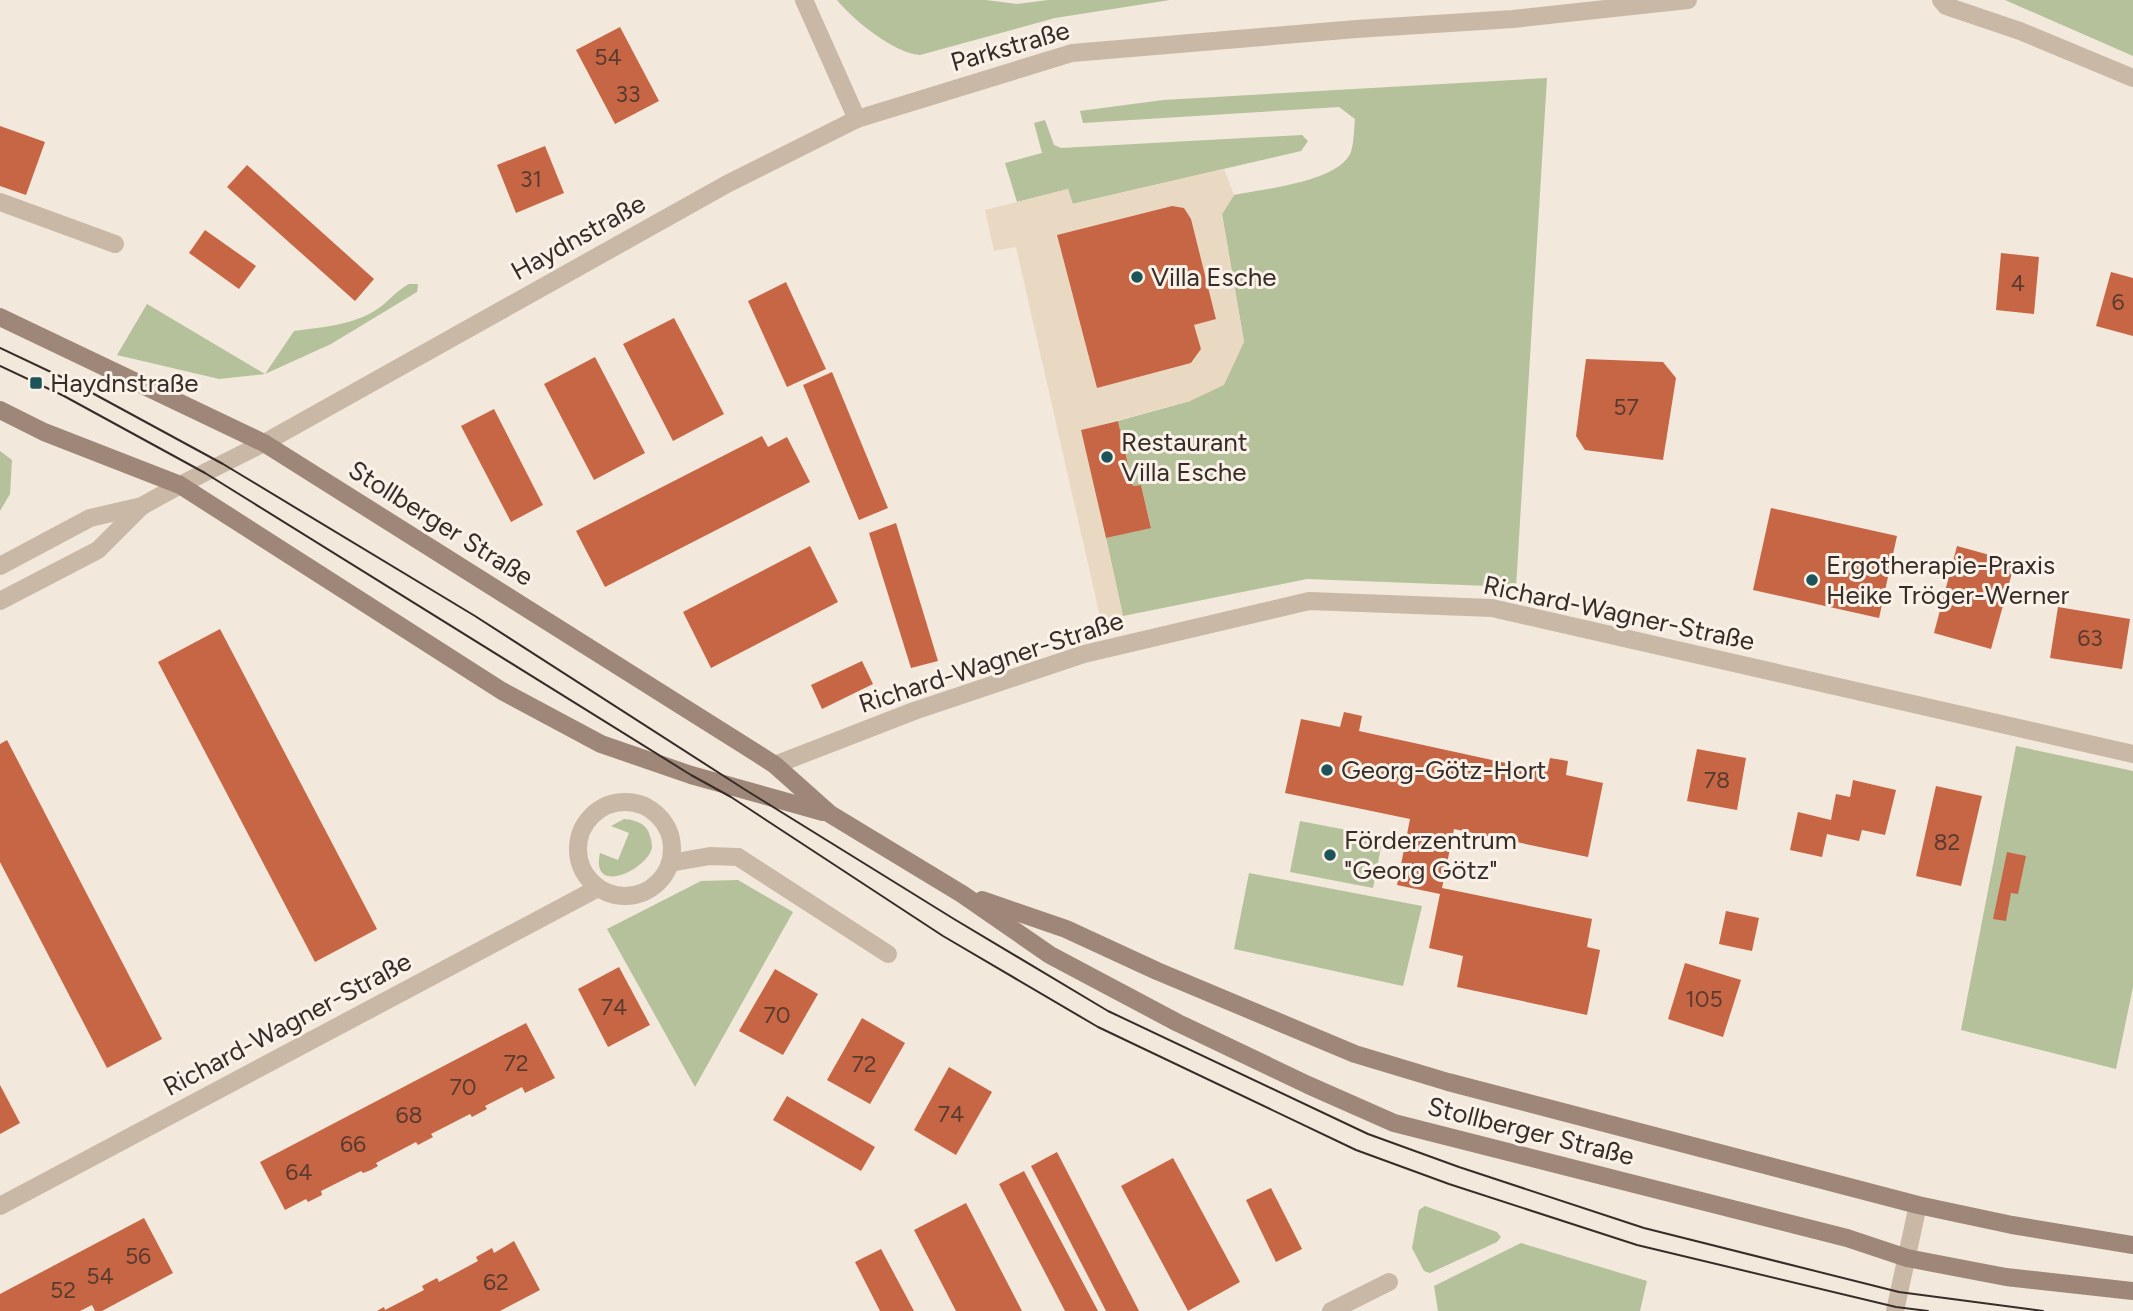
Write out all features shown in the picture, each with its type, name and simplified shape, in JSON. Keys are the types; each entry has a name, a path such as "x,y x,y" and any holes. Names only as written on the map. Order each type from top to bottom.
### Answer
{"main road":[{"name":"Stollberger Straße","path":"0,317 264,443 775,765 830,814 962,894 1050,956 1178,1024 1394,1123 1847,1238 1907,1258 2006,1278 2133,1291"},
{"name":"Stollberger Straße","path":"0,410 44,432 180,485 502,691 601,744 691,775 830,814"},
{"name":"Stollberger Straße","path":"962,894 1066,929 1157,971 1355,1054 1448,1082 1919,1205 2012,1225 2133,1245"}],"street":[{"path":"804,0 857,119"},
{"name":"Parkstraße","path":"857,119 1072,53 1367,28 1513,19 1688,0"},
{"path":"1941,0 1946,6 2020,31 2133,78"},
{"name":"Haydnstraße","path":"0,566 90,518 142,506 264,443 727,184 857,119"},
{"path":"0,202 115,244"},
{"name":"Haydnstraße","path":"0,601 98,550 142,506"},
{"name":"Richard-Wagner-Straße","path":"775,765 914,711 1084,654 1309,601 1492,608 2133,754"},
{"path":"635,803 654,811 663,820 672,842 670,863 658,883 649,890 633,896 608,893 598,888 582,869 578,847 582,830 588,819 608,805 635,803"},
{"path":"670,863 710,856 738,857 888,954"},
{"name":"Richard-Wagner-Straße","path":"0,1206 598,888"},
{"path":"1895,1311 1919,1205"},
{"path":"1331,1311 1389,1282"}],"green space":[{"path":"837,0 986,0 1017,4 1048,0 1170,0 1055,18 920,55 887,42 853,17"},
{"path":"2005,0 2133,0 2133,56"},
{"path":"1547,78 1516,587 1307,579 1123,616 1106,538 1151,527 1141,485 1133,486 1118,421 1190,401 1244,342 1222,214 1234,195 1281,187 1332,171 1344,162 1351,152 1355,119 1339,107 1083,123 1080,111 1163,100"},
{"path":"1045,120 1054,145 1061,148 1302,135 1308,141 1301,151 1072,204 1068,189 1017,202 1005,163 1042,153 1034,123"},
{"path":"418,284 417,292 331,344 265,374 294,331 340,324 363,317 383,305 405,286"},
{"path":"147,304 265,374 219,379 117,355"},
{"path":"0,451 12,460 10,494 0,511"},
{"path":"2016,746 2133,771 2133,987 2116,1069 1961,1030"},
{"path":"624,819 636,821 646,828 652,847 649,855 632,870 622,875 604,874 599,867 600,853 618,860 629,833 611,826"},
{"path":"1300,821 1383,837 1373,888 1290,872"},
{"path":"1249,873 1422,906 1403,986 1234,949"},
{"path":"738,880 793,912 695,1087 607,929 701,881"},
{"path":"1425,1206 1497,1232 1501,1237 1497,1242 1430,1273 1424,1271 1412,1248 1419,1210"},
{"path":"1521,1243 1647,1281 1640,1311 1438,1311 1434,1286"}],"shaded area":[{"path":"1224,169 1234,195 1222,214 1244,342 1224,385 1190,401 1082,430 1123,616 1101,621 1016,247 994,251 985,210 1068,189 1073,204","holes":["1172,206 1184,208 1191,220 1216,318 1194,325 1201,349 1192,363 1097,388 1057,235"]}],"building":[{"path":"620,27 659,101 615,124 576,50"},
{"path":"0,126 45,142 26,195 0,186"},
{"path":"545,146 564,193 516,213 497,165"},
{"path":"247,165 374,279 355,301 227,187"},
{"name":"Villa Esche","path":"1172,206 1184,208 1191,219 1216,319 1194,325 1201,349 1191,363 1097,388 1057,235"},
{"path":"205,230 256,266 239,289 189,253"},
{"path":"2001,253 2039,257 2034,314 1996,310"},
{"path":"2111,272 2133,278 2133,336 2096,326"},
{"path":"786,282 826,369 787,387 748,301"},
{"path":"674,318 724,414 673,441 623,344"},
{"path":"595,357 645,453 594,480 544,384"},
{"path":"1586,359 1663,362 1676,378 1663,460 1585,450 1576,436"},
{"path":"832,372 888,508 859,520 803,385"},
{"path":"494,409 543,505 511,522 461,426"},
{"name":"Restaurant Villa Esche","path":"1118,421 1133,486 1141,485 1151,528 1106,538 1081,430"},
{"path":"762,436 768,447 787,437 810,482 605,587 576,531"},
{"path":"1771,508 1897,536 1879,618 1753,590"},
{"path":"896,523 938,661 911,668 869,533"},
{"path":"810,546 838,602 711,668 683,612"},
{"path":"1957,546 2015,562 1991,649 1934,633"},
{"path":"2058,607 2130,619 2122,669 2050,658"},
{"path":"220,629 377,929 315,962 158,662"},
{"path":"862,661 873,684 822,709 811,685"},
{"path":"1344,712 1362,716 1359,731 1547,772 1550,758 1568,761 1566,775 1603,783 1588,857 1454,829 1442,888 1592,919 1587,947 1600,950 1587,1015 1457,987 1463,956 1429,948 1440,894 1397,885 1410,819 1285,793 1301,719 1340,727"},
{"path":"7,740 162,1039 107,1068 0,862 0,744"},
{"path":"1697,749 1746,758 1737,810 1687,801"},
{"path":"1853,780 1896,790 1885,835 1862,830 1859,841 1827,834 1822,857 1790,850 1798,812 1831,820 1836,794 1850,797"},
{"path":"1936,786 1982,796 1961,886 1916,876"},
{"path":"2007,852 2026,856 2018,894 2011,893 2006,921 1993,919"},
{"path":"1726,911 1759,918 1752,951 1719,944"},
{"path":"1685,963 1741,980 1723,1037 1668,1019"},
{"path":"619,967 650,1025 608,1047 578,989"},
{"path":"775,969 818,994 783,1055 739,1031"},
{"path":"862,1018 905,1043 870,1104 827,1080"},
{"path":"526,1023 555,1078 525,1093 522,1087 485,1106 487,1109 472,1117 470,1114 431,1134 433,1137 418,1145 416,1142 376,1163 378,1166 371,1170 363,1173 361,1171 321,1191 322,1195 308,1202 306,1199 285,1210 260,1162"},
{"path":"949,1067 992,1092 956,1155 914,1130"},
{"path":"0,1085 20,1123 0,1134"},
{"path":"787,1096 875,1147 861,1171 773,1120"},
{"path":"1057,1152 1139,1311 1106,1311 1031,1166"},
{"path":"1173,1158 1240,1282 1188,1311 1121,1186"},
{"path":"1024,1171 1098,1311 1065,1311 999,1184"},
{"path":"1271,1188 1302,1249 1276,1262 1246,1200"},
{"path":"966,1203 1022,1311 956,1311 914,1230"},
{"path":"144,1218 173,1273 102,1311 95,1311 92,1305 80,1311 0,1311 0,1294"},
{"path":"514,1241 540,1290 500,1311 377,1311 384,1307 385,1310 424,1290 422,1286 437,1278 439,1282 478,1261 476,1257 492,1248 494,1253"},
{"path":"881,1249 914,1311 880,1311 855,1262"}],"tram line":[{"path":"0,348 72,382 223,464 475,616 744,789 1108,1011 1368,1134 1644,1228 1899,1292 2043,1311"},
{"path":"0,366 64,396 205,473 691,775 731,797 943,936 1098,1027 1356,1150 1449,1184 1637,1245 1896,1307 1928,1311"}],"place":[{"name":"Villa Esche","path":"1137,277"},
{"name":"Haydnstraße","path":"36,383"},
{"name":"Restaurant Villa Esche","path":"1107,457"},
{"name":"Ergotherapie-Praxis Heike Tröger-Werner","path":"1812,580"},
{"name":"Georg-Götz-Hort","path":"1327,770"},
{"name":"Förderzentrum \"Georg Götz\"","path":"1330,855"}]}
